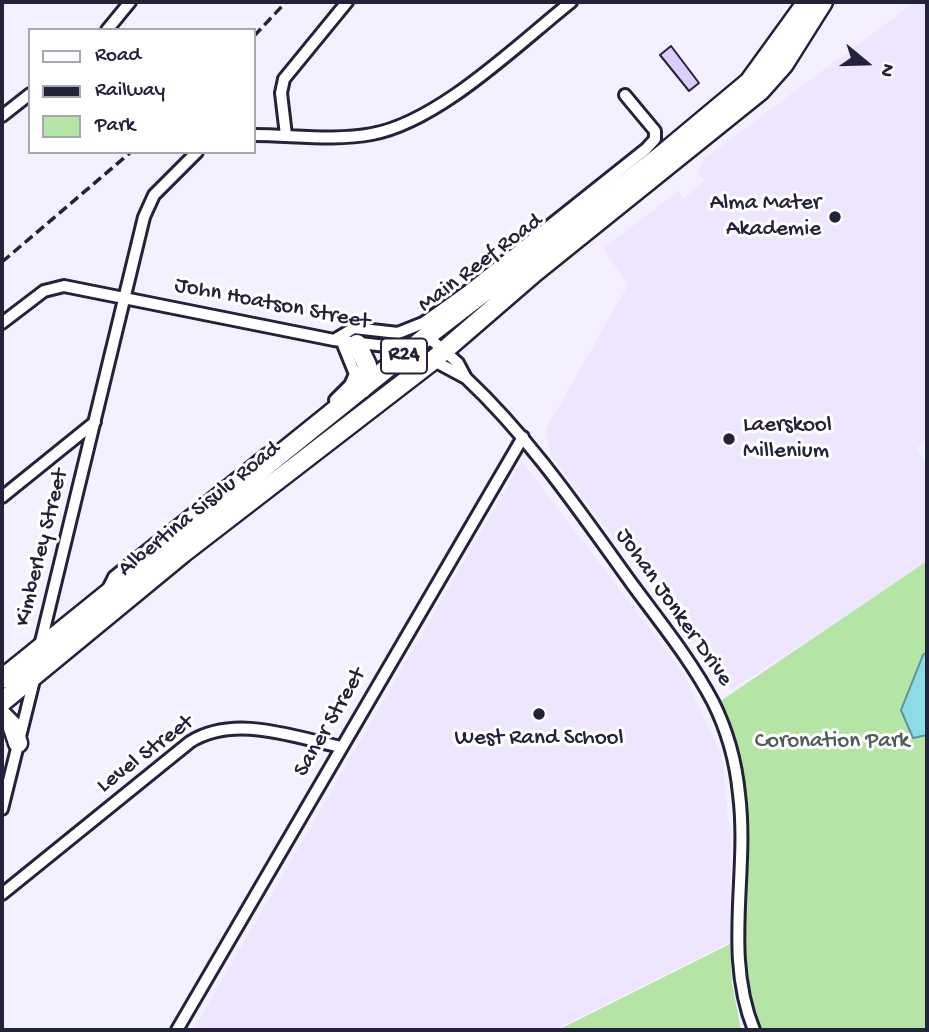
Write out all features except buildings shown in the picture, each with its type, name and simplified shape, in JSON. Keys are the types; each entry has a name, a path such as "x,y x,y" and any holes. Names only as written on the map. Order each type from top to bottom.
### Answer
{"main road":[{"name":"Main Reef Road","path":"2,679 427,336 618,189 749,82 807,2"},
{"name":"Main Reef Road","path":"438,356 535,272 760,90 784,64 823,2"},
{"path":"344,342 367,365 362,388"},
{"name":"Albertina Sisulu Road","path":"2,702 183,553 438,356"},
{"path":"2,715 12,725 18,743"}],"street":[{"path":"109,28 130,2"},
{"path":"286,135 281,93 284,79 347,2"},
{"path":"256,135 359,136 399,126 454,95 571,2"},
{"path":"106,595 108,585 114,577 343,393 355,374 344,342 354,328 398,333 423,323 469,290 646,149 655,139 655,131 625,95"},
{"path":"2,116 28,96"},
{"name":"Kimberley Street","path":"2,809 150,202 161,187 195,154"},
{"name":"John Hoatson Street","path":"2,323 52,288 78,288 344,342 412,349"},
{"name":"Johan Jonker Drive","path":"427,336 438,356 466,378 523,437 691,666 722,725 735,766 740,800 738,972 746,1011 754,1030"},
{"name":"Johan Jonker Drive","path":"412,349 458,363 466,378"},
{"path":"2,497 95,422"},
{"name":"Saner Street","path":"177,1030 523,437"},
{"name":"Level Street","path":"2,894 190,742 210,732 240,728 341,747"}],"shaded area":[{"name":"Laerskool Millenium","path":"915,2 927,2 927,440 917,448 927,464 927,561 732,690 551,456 545,431 628,285 603,249 678,191 684,198 705,181 698,173 705,158"},
{"name":"West Rand School","path":"522,461 683,673 722,756 731,849 730,942 555,1030 193,1030"}],"green space":[{"name":"Coronation Park","path":"927,561 927,1030 762,1030 748,993 744,920 747,851 736,751 716,704"},
{"path":"730,944 732,983 741,1030 558,1030"}],"water":[{"path":"927,652 927,735 913,738 901,710 923,655"}],"railway":[{"path":"256,34 286,2"},
{"path":"2,262 129,154"}],"place":[{"name":"Alma Mater Akademie","path":"835,217"},
{"name":"Laerskool Millenium","path":"729,439"},
{"name":"West Rand School","path":"539,714"}]}
